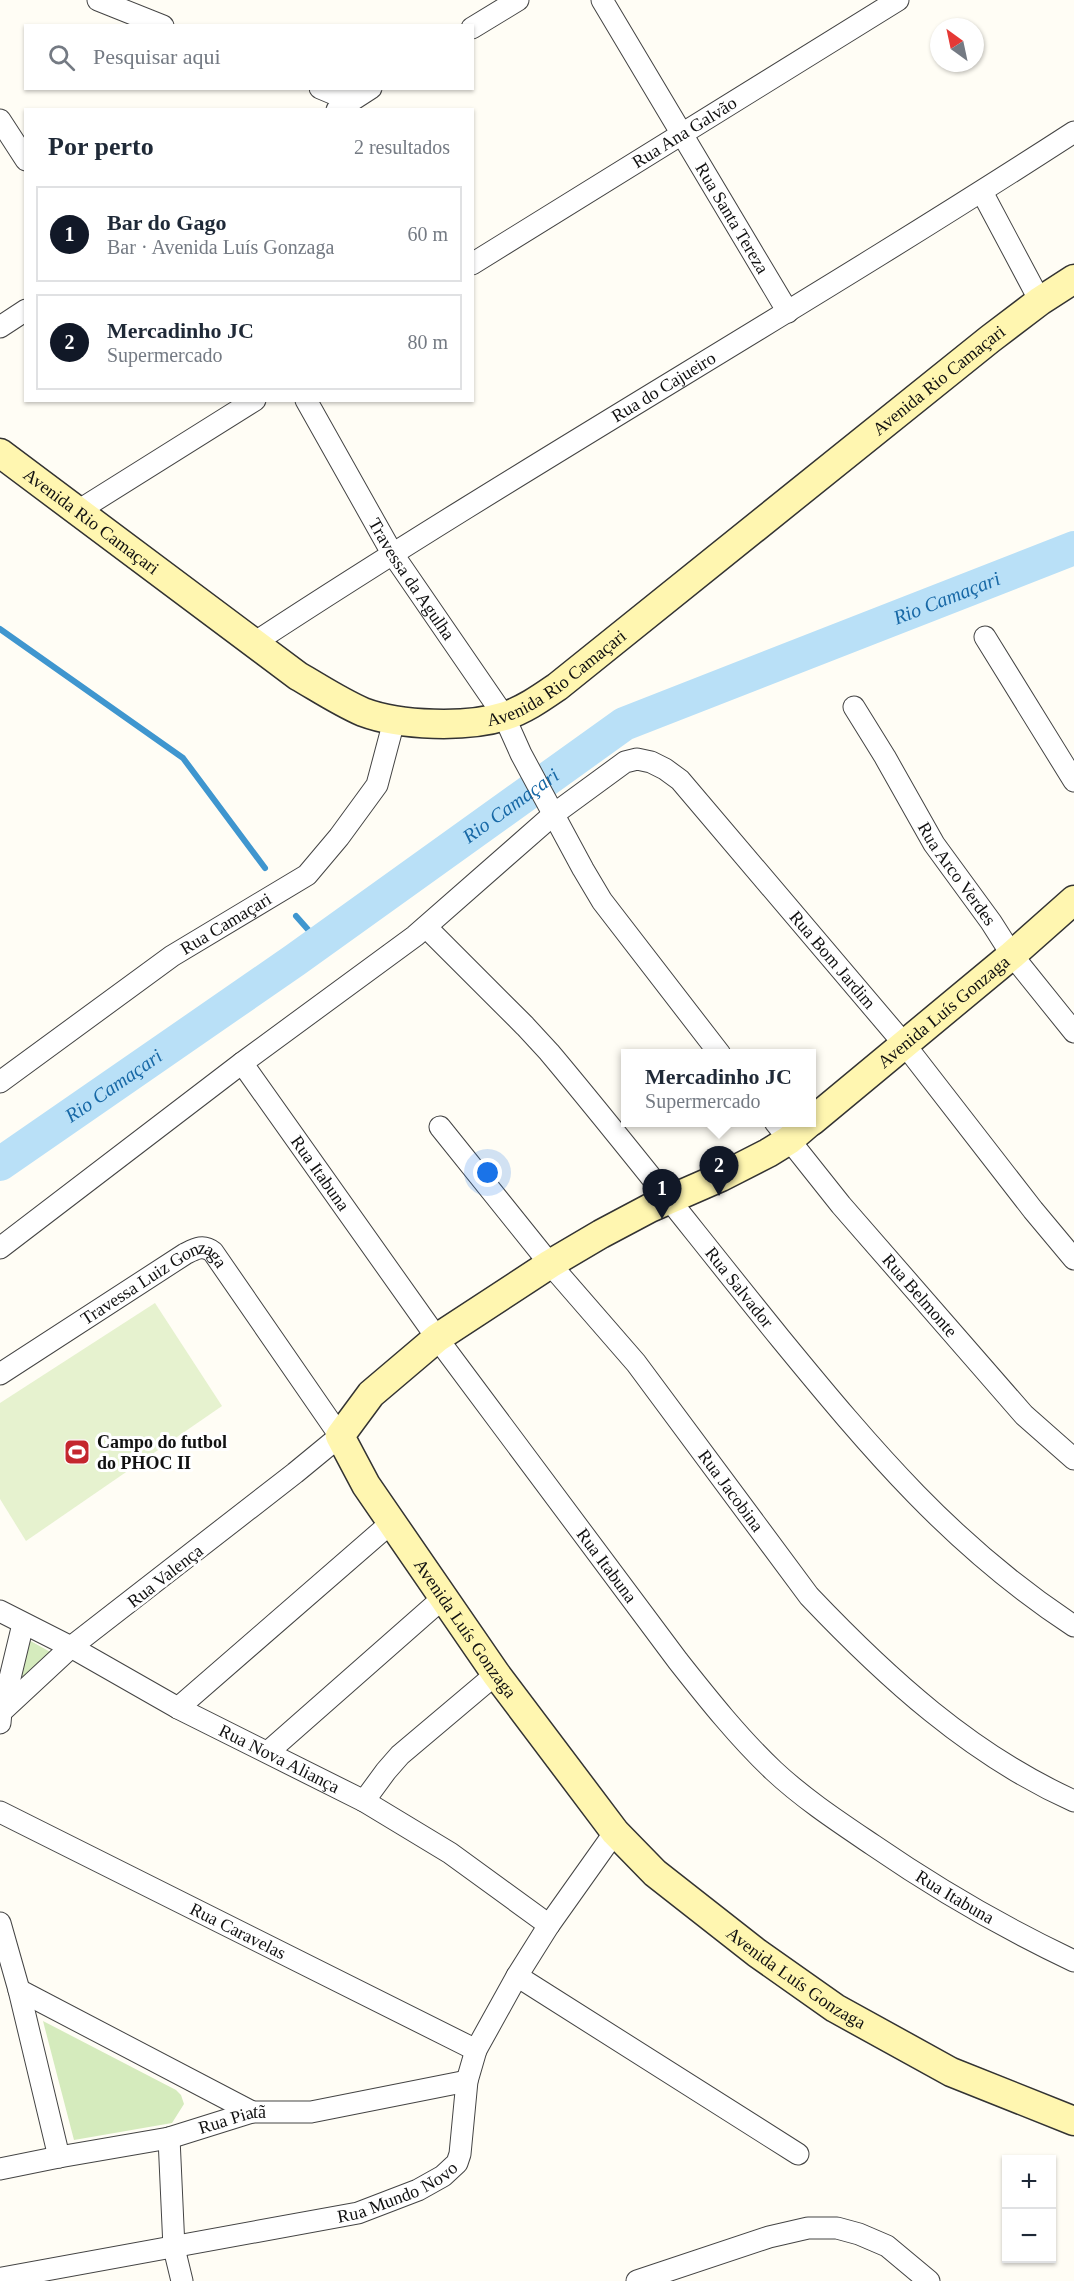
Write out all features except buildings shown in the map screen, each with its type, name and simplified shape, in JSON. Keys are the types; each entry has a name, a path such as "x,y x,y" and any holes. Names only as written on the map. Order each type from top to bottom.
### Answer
{"street":[{"path":"98,0 158,24"},
{"path":"474,26 518,0"},
{"name":"Rua Santa Tereza","path":"602,0 788,312"},
{"name":"Rua Ana Galvão","path":"474,263 898,0"},
{"path":"323,90 344,105 368,90"},
{"path":"0,120 24,157"},
{"name":"Rua do Cajueiro","path":"254,643 392,553 788,312 1074,132"},
{"path":"982,192 1040,301"},
{"name":"Avenida Rio Camaçari","path":"0,453 298,676 338,700 364,712 394,721 427,724 504,716 527,707 557,687 1040,301 1074,279"},
{"path":"0,327 24,311"},
{"path":"78,511 252,402"},
{"name":"Travessa da Agulha","path":"307,402 392,553 504,716 521,754 549,805"},
{"path":"985,637 1074,780"},
{"name":"Rua Arco Verdes","path":"854,707 934,844 991,922 1012,956 1074,1032"},
{"name":"Rua Camaçari","path":"0,1082 172,956 307,875 339,837 377,785 394,721"},
{"name":"Rua Bom Jardim","path":"0,1248 242,1063 426,927 549,805 625,762 637,759 651,762 680,780 721,826 905,1045 1033,1210 1074,1259"},
{"path":"549,805 602,901 717,1049"},
{"name":"Avenida Luís Gonzaga","path":"816,1112 905,1045 1012,956 1074,900"},
{"name":"Rua Salvador","path":"426,927 541,1044 838,1408 920,1501 996,1570 1074,1626"},
{"name":"Rua Itabuna","path":"242,1063 437,1338 697,1685 774,1771 850,1830 921,1878 990,1918 1074,1961"},
{"name":"Rua Jacobina","path":"440,1127 550,1264 636,1363 802,1587 834,1622 870,1658 948,1724 1020,1773 1074,1801"},
{"name":"Avenida Luís Gonzaga","path":"796,1127 721,1177 626,1220 550,1264 437,1338 371,1394 339,1436 366,1485 496,1674 615,1832 636,1855 675,1891 835,2008 951,2072 1074,2121"},
{"name":"Rua Belmonte","path":"798,1127 856,1222 1024,1415 1074,1459"},
{"name":"Travessa Luiz Gonzaga","path":"0,1374 185,1254 201,1247 208,1247 339,1436"},
{"name":"Rua Valença","path":"1,1717 71,1647 339,1436"},
{"path":"178,1708 392,1522"},
{"path":"268,1752 443,1599"},
{"name":"Rua Nova Aliança","path":"0,1611 71,1647 178,1708 364,1801 450,1853 549,1925"},
{"path":"1,1717 23,1624"},
{"path":"364,1801 400,1755 496,1674"},
{"name":"Rua Caravelas","path":"0,1812 476,2050"},
{"name":"Rua Mundo Novo","path":"2,2276 174,2248 358,2213 418,2190 451,2170 460,2154 467,2081 476,2050 517,1976 549,1925 615,1832"},
{"path":"0,1923 19,1990 59,2157"},
{"path":"517,1976 798,2154"},
{"path":"19,1990 252,2112"},
{"name":"Rua Piatã","path":"0,2169 170,2138 252,2112 311,2112 467,2081"},
{"path":"170,2138 174,2248 182,2281"},
{"path":"638,2281 769,2237 808,2228 837,2228 859,2234 887,2246 929,2281"}],"green space":[{"name":"Campo do futbol do PHOC II","path":"155,1303 222,1406 26,1541 0,1499 0,1403"},
{"path":"27,1639 54,1654 14,1690"},
{"path":"43,2021 176,2090 181,2095 184,2104 172,2123 74,2140"}],"waterway":[{"name":"Rio Camaçari","path":"0,1164 295,960 624,724 1074,548"},
{"path":"0,629 183,758 265,868"},
{"path":"296,916 319,942"}],"place":[{"name":"Mercadinho JC","path":"719,1196"},
{"name":"Bar do Gago","path":"662,1219"},
{"name":"Campo do futbol do PHOC II","path":"77,1452"}]}
